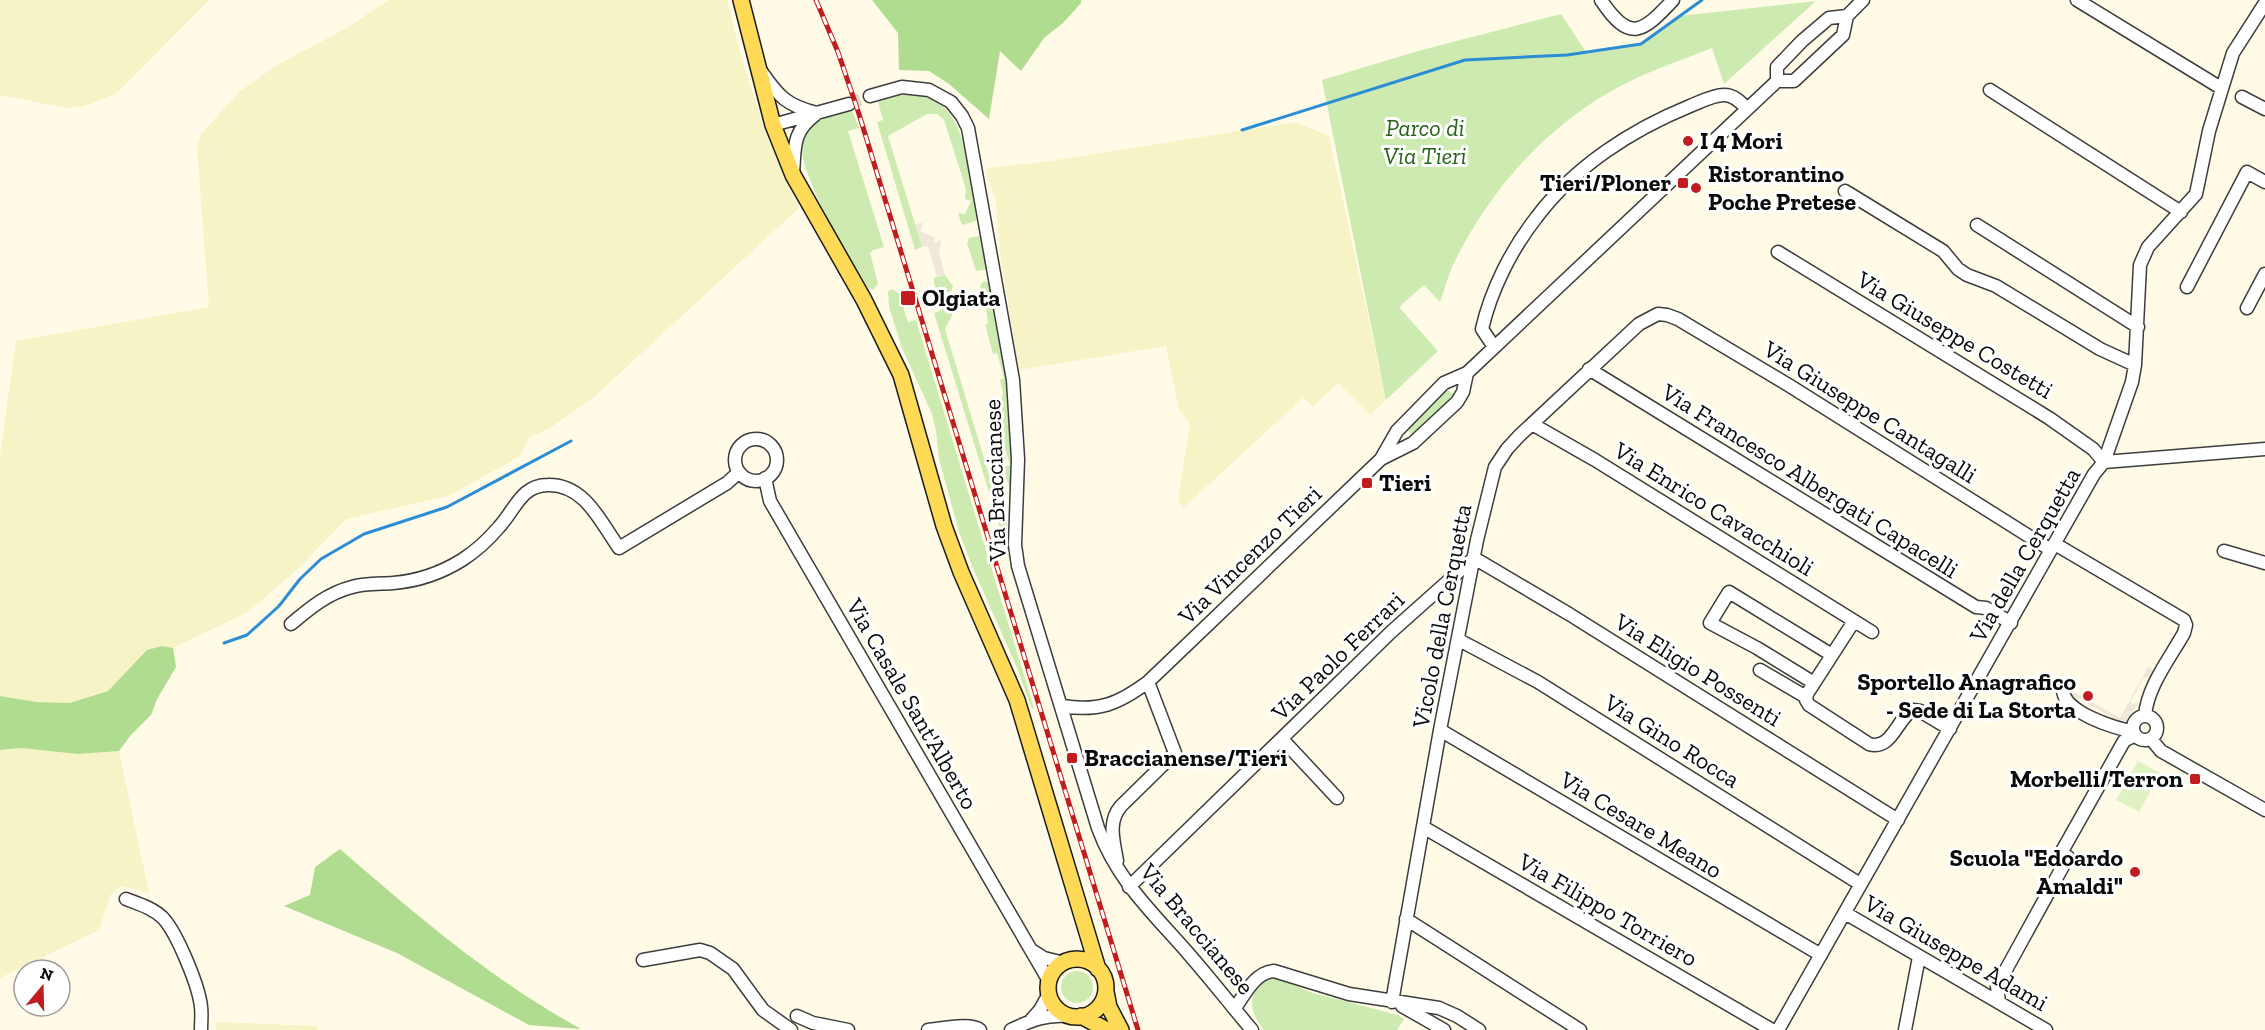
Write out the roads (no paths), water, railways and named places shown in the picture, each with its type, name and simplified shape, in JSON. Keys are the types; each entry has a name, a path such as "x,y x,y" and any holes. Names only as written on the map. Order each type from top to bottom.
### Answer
{"main road":[{"path":"741,0 773,125 793,175 864,300 901,375 944,526 961,572 1017,700 1098,969 1104,979 1108,1007 1121,1030"},
{"path":"1085,926 1082,945 1067,961 1054,970 1049,988 1054,1005 1107,1030"},
{"path":"1067,961 1082,960 1098,969"},
{"path":"1075,1016 1098,1008 1106,992"}],"street":[{"path":"1601,0 1611,15 1631,28 1643,28 1650,24 1673,0"},
{"path":"1847,16 1827,20 1781,63 1778,67 1777,81 1796,79 1843,35 1847,16 1863,0"},
{"path":"2077,0 2221,88"},
{"path":"2104,462 2132,382 2138,327 2138,272 2142,260 2148,247 2192,200 2199,187 2209,131 2233,53 2265,3"},
{"path":"1827,20 1843,35"},
{"path":"1781,63 1796,79"},
{"path":"758,67 776,93 788,104 818,113"},
{"name":"Via Vincenzo Tieri","path":"1381,459 1396,431 1444,383 1467,373 1777,81"},
{"name":"Via Braccianese","path":"870,96 902,87 923,88 943,96 954,105 968,128 1013,380 1018,433 1015,544 1018,566 1098,828 1118,872 1129,887 1252,1030"},
{"path":"1990,90 2181,212"},
{"path":"1494,346 1482,329 1495,291 1518,244 1557,193 1626,137 1667,116 1714,97 1725,95 1737,99 1748,109"},
{"path":"2242,97 2265,110"},
{"path":"773,125 849,104"},
{"path":"793,175 795,141 805,123 818,113"},
{"path":"2187,287 2247,172 2265,182"},
{"path":"1845,191 1943,251 1967,276 1996,286 2100,349 2135,365"},
{"path":"1977,225 2138,327"},
{"name":"Via Giuseppe Costetti","path":"1778,252 2049,418 2093,449 2104,462"},
{"path":"2247,308 2265,273"},
{"name":"Vicolo della Cerquetta","path":"1392,1002 1440,730 1490,481 1495,467 1507,449 1589,369 1639,324 1652,316 1664,314"},
{"name":"Via Giuseppe Cantagalli","path":"1664,314 1678,319 1790,386 2053,547 2184,620 2186,625 2184,633 2152,690 2145,705 2145,716"},
{"name":"Via Francesco Albergati Capacelli","path":"1589,369 1976,607 1986,608 2011,623"},
{"name":"Via Vincenzo Tieri","path":"1062,706 1088,708 1108,705 1128,696 1148,682 1381,459 1414,442 1457,402 1463,392 1467,373"},
{"path":"1444,383 1454,391 1457,402"},
{"name":"Via Enrico Cavacchioli","path":"1532,424 1595,460 1872,632"},
{"path":"1402,425 1404,434 1414,442"},
{"path":"753,439 761,439 772,447 777,461 775,468 765,478 748,479 739,472 735,458 740,445 753,439"},
{"name":"Via della Cerquetta","path":"1778,1030 2094,474 2104,462 2265,449"},
{"path":"291,624 322,599 345,589 358,585 417,579 459,562 498,530 522,496 539,486 560,485 578,493 619,548 727,483 739,472"},
{"name":"Via Casale Sant'Alberto","path":"765,478 770,501 1030,948 1049,988"},
{"path":"2224,551 2265,563"},
{"name":"Via Paolo Ferrari","path":"1129,887 1392,632 1474,558"},
{"name":"Via Eligio Possenti","path":"1474,558 1569,614 1898,820"},
{"path":"1814,683 1757,648 1710,623 1729,592 1832,655"},
{"path":"1806,697 1854,621"},
{"name":"Via Gino Rocca","path":"1459,640 1538,682 1860,884"},
{"path":"1760,670 1806,697 1811,707 1872,745 1886,742 1907,714 1913,710 1920,711 1950,729"},
{"path":"1118,872 1112,832 1114,815 1175,753 1148,682"},
{"path":"2063,689 2069,705 2112,728 2134,733 2143,741 2151,739 2156,733 2157,725 2145,716 2134,722 2134,733"},
{"name":"Via Cesare Meano","path":"1440,730 1821,955"},
{"path":"1999,1002 1997,986 2068,857 2061,853 2124,741 2134,733"},
{"path":"1282,739 1337,798"},
{"path":"2151,739 2161,751 2265,810"},
{"name":"Via Filippo Torriero","path":"1423,827 1772,1030"},
{"path":"126,899 153,911 172,931 201,1006 201,1030"},
{"name":"Via Giuseppe Adami","path":"1845,913 2046,1030"},
{"path":"1406,919 1580,1030"},
{"path":"1030,948 1044,958 1067,961"},
{"path":"643,960 700,950 710,953 733,969 763,1010 791,1030"},
{"path":"1905,1030 1919,957"},
{"path":"1235,1008 1257,978 1264,972 1274,970 1334,991 1439,1008 1479,1030"},
{"path":"1032,1019 1040,1010 1049,988"},
{"path":"1392,1002 1420,1015 1444,1030"},
{"path":"1011,1030 1032,1019 1052,1014 1075,1016"},
{"path":"797,1016 813,1023 848,1030"},
{"path":"928,1030 977,1026 980,1030"}],"waterway":[{"path":"1242,130 1465,60 1567,55 1641,44 1702,0"},
{"path":"224,643 247,635 279,606 300,579 321,559 364,534 447,507 571,441"}],"tunnel":[{"path":"849,104 870,96"}],"railway":[{"path":"816,0 838,52 859,114 1138,1030"}],"place":[{"name":"I 4 Mori","path":"1688,141"},
{"name":"Tieri/Ploner","path":"1683,183"},
{"name":"Ristorantino Poche Pretese","path":"1696,188"},
{"name":"Olgiata","path":"908,298"},
{"name":"Tieri","path":"1367,483"},
{"name":"Sportello Anagrafico - Sede di La Storta","path":"2088,696"},
{"name":"Braccianense/Tieri","path":"1072,758"},
{"name":"Morbelli/Terron","path":"2195,779"},
{"name":"Scuola \"Edoardo Amaldi\"","path":"2135,872"}],"park label":[{"name":"Parco di Via Tieri","path":"1425,142"}]}
